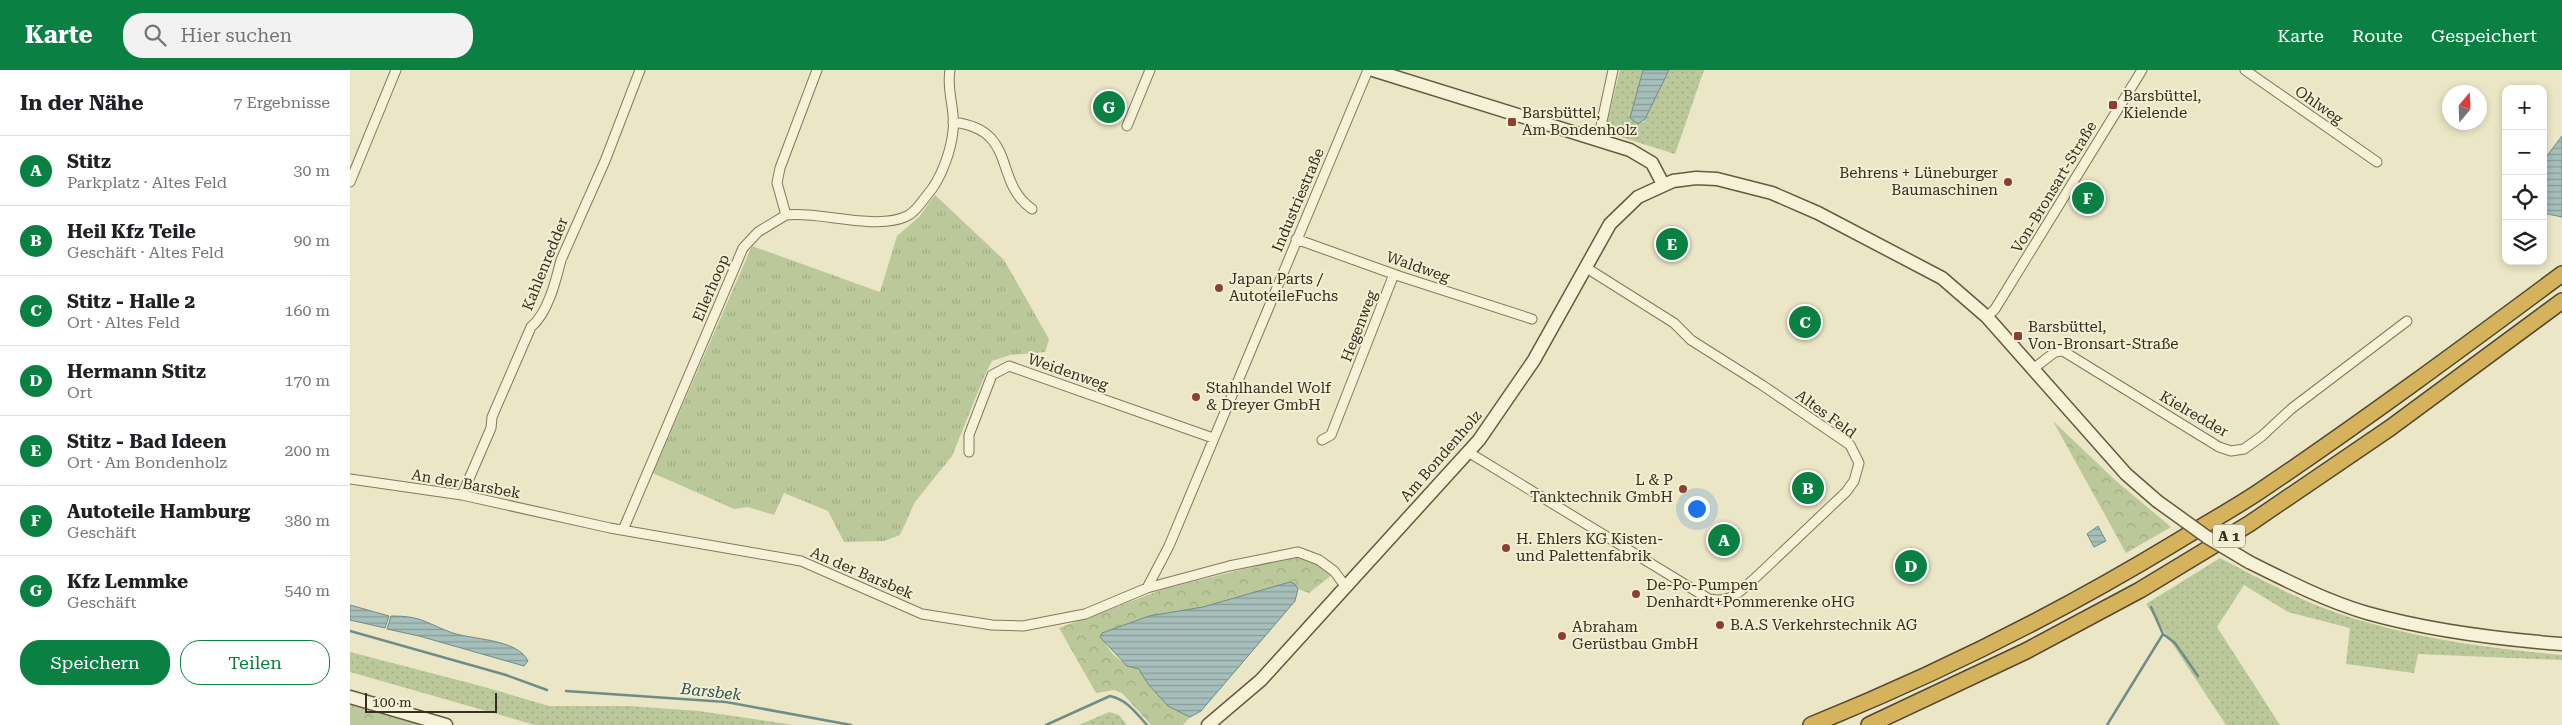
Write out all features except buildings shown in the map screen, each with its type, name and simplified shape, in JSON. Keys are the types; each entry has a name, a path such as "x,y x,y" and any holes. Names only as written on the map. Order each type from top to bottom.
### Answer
{"highway":[{"name":"A 1","path":"1811,725 1878,698 2027,626 2130,570 2255,494 2401,394 2562,274"},
{"name":"A 1","path":"1869,725 2026,651 2140,590 2249,524 2390,428 2562,301"}],"main road":[{"path":"1373,70 1630,150 1652,163 1663,184"},
{"name":"Am Bondenholz","path":"1208,725 1248,693 1484,433 1534,360 1585,267 1618,214 1638,197 1663,184 1683,179 1717,179 1764,190 1801,204 1942,278 1988,318 2126,474 2158,501 2207,537 2248,562 2301,588 2366,612 2438,630 2515,641 2562,644"},
{"path":"350,697 446,725"}],"street":[{"path":"350,182 396,70"},
{"name":"Kahlenredder","path":"462,495 491,428 492,417 531,326 539,320 558,273 561,260 605,161 640,70"},
{"path":"818,70 780,168 777,183 786,215 804,213 879,222 907,216 934,188 951,142 953,122 948,78 950,70"},
{"path":"1127,126 1150,70"},
{"name":"Industriestraße","path":"1147,588 1170,546 1296,239 1368,70"},
{"path":"1598,140 1613,70"},
{"name":"Von-Bronsart-Straße","path":"1988,318 1995,310 2142,70"},
{"name":"Ohlweg","path":"2245,70 2377,162"},
{"path":"953,122 975,126 995,141 1017,193 1024,204 1032,209"},
{"name":"Ellerhoop","path":"623,530 743,248 758,232 786,215"},
{"name":"Waldweg","path":"1296,239 1394,274 1532,319"},
{"name":"Altes Feld","path":"1468,452 1709,599 1724,602 1740,592 1753,580 1846,492 1854,481 1859,464 1850,445 1762,385 1691,340 1674,323 1585,267"},
{"name":"Hegenweg","path":"1322,440 1331,435 1394,274"},
{"name":"Kielredder","path":"2033,369 2055,352 2063,351 2219,447 2231,451 2244,448 2262,436 2291,409 2407,321"},
{"name":"Weidenweg","path":"969,452 970,435 992,375 1009,366 1214,438"},
{"name":"An der Barsbek","path":"350,478 462,495 623,530 801,562 922,614 992,625 1023,626 1085,614 1147,588 1229,566 1298,552 1326,565 1346,587"}],"green space":[{"path":"1620,70 1643,70 1630,118 1643,123 1669,70 1704,70 1675,154 1605,132"},
{"path":"935,195 1004,260 1049,339 1045,352 1010,355 992,361 952,456 915,502 900,535 884,541 844,542 828,511 784,493 774,515 748,507 734,509 653,473 752,246 880,292 897,236 919,217"},
{"path":"2053,421 2115,480 2171,527 2126,553"},
{"path":"1300,555 1319,564 1333,574 1309,593 1298,589 1295,584 1203,607 1149,616 1102,633 1107,646 1115,656 1126,664 1139,669 1148,684 1168,706 1190,717 1183,725 1151,725 1122,693 1114,690 1096,693 1059,628 1164,589"},
{"path":"2220,558 2307,601 2365,622 2448,641 2562,655 2562,660 2418,654 2414,673 2346,664 2350,628 2288,612 2244,585 2217,627 2280,725 2226,725 2146,604"},
{"path":"350,652 549,706 629,706 699,711 794,725 535,725 350,672"},
{"path":"350,703 426,725 350,725"},
{"path":"1109,712 1119,715 1127,725 1079,725"}],"water":[{"path":"1643,70 1669,70 1645,119 1638,124 1630,118"},
{"path":"2562,136 2562,217 2547,214 2547,156"},
{"path":"2098,526 2106,541 2094,547 2087,534"},
{"path":"1290,582 1295,584 1298,589 1295,601 1201,711 1190,717 1168,706 1148,684 1139,669 1127,666 1100,637 1102,633 1149,616 1203,607"},
{"path":"350,605 389,616 385,628 350,620"},
{"path":"391,616 416,618 459,635 504,644 522,653 528,661 524,666 419,636 387,629"}],"waterway":[{"path":"2107,725 2163,634 2151,607"},
{"name":"Barsbek","path":"350,631 506,675 547,690"},
{"path":"2163,634 2175,643 2198,676"},
{"name":"Barsbek","path":"566,691 726,702 851,725"},
{"name":"Barsbek","path":"1046,725 1110,696 1126,703 1147,725"}],"place":[{"name":"Barsbüttel, Kielende","path":"2113,105"},
{"name":"Kfz Lemmke","path":"1109,107"},
{"name":"Barsbüttel, Am Bondenholz","path":"1512,122"},
{"name":"Behrens + Lüneburger Baumaschinen","path":"2008,182"},
{"name":"Autoteile Hamburg","path":"2088,198"},
{"name":"Stitz - Bad Ideen","path":"1672,244"},
{"name":"Japan Parts / AutoteileFuchs","path":"1219,288"},
{"name":"Stitz - Halle 2","path":"1805,322"},
{"name":"Barsbüttel, Von-Bronsart-Straße","path":"2018,336"},
{"name":"Stahlhandel Wolf & Dreyer GmbH","path":"1196,397"},
{"name":"Heil Kfz Teile","path":"1808,488"},
{"name":"L & P Tanktechnik GmbH","path":"1683,489"},
{"name":"Stitz","path":"1724,540"},
{"name":"H. Ehlers KG Kisten- und Palettenfabrik","path":"1506,548"},
{"name":"Hermann Stitz","path":"1911,566"},
{"name":"De-Po-Pumpen Denhardt+Pommerenke oHG","path":"1636,594"},
{"name":"B.A.S Verkehrstechnik AG","path":"1720,625"},
{"name":"Abraham Gerüstbau GmbH","path":"1562,636"}]}
